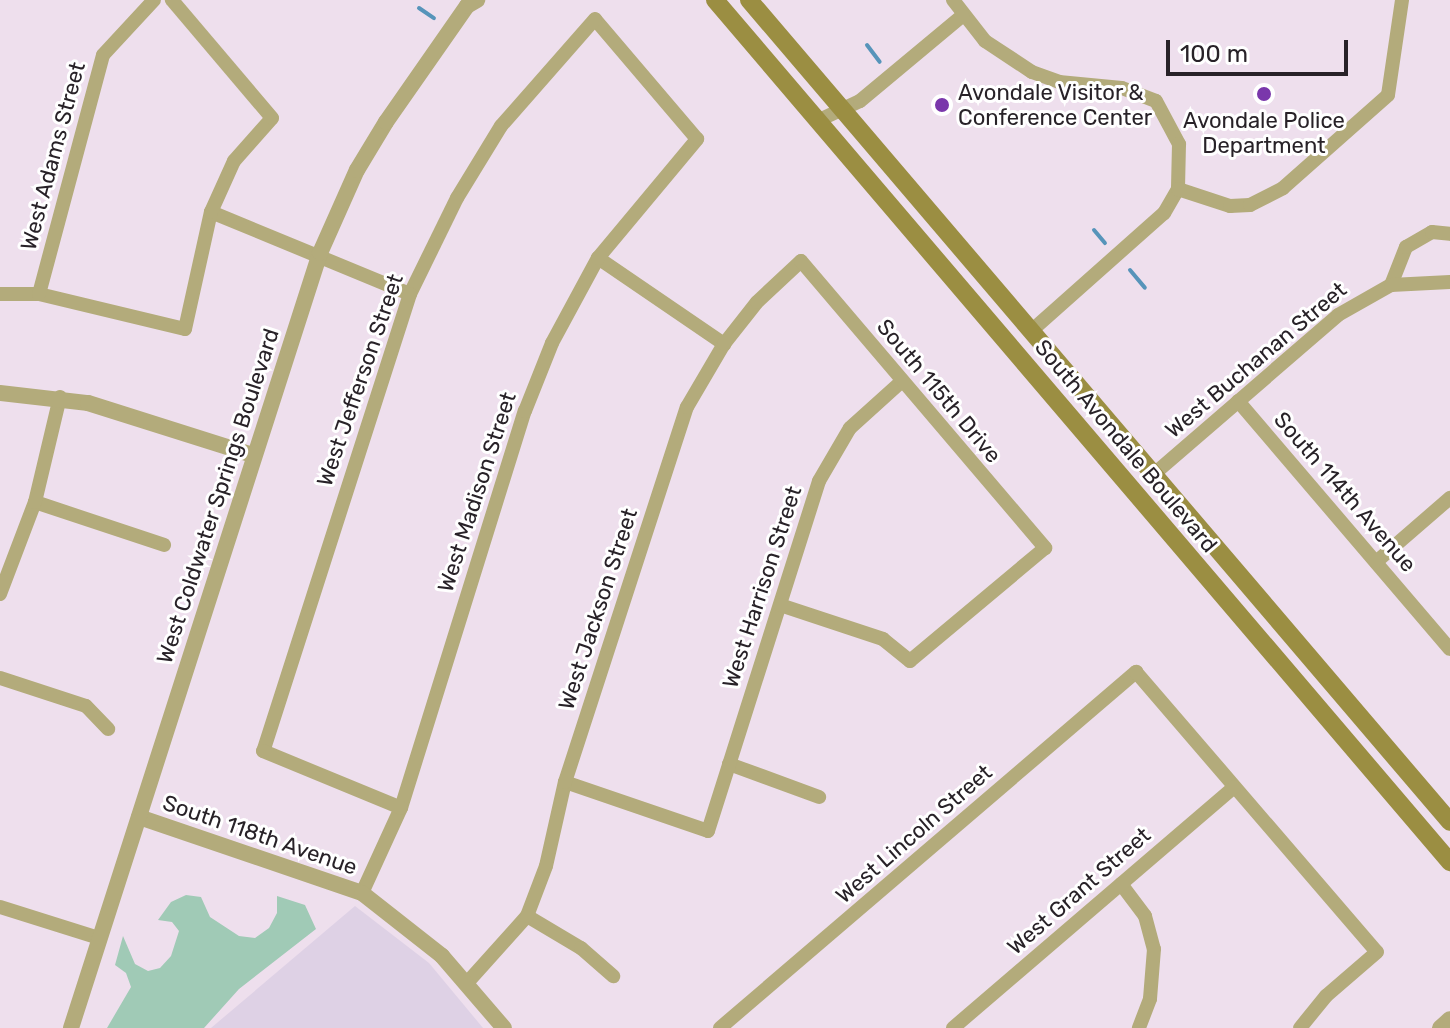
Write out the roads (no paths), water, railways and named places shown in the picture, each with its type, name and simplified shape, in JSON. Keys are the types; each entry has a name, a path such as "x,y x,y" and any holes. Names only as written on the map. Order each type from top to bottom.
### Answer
{"main road":[{"name":"South Avondale Boulevard","path":"715,0 1450,862"},
{"name":"South Avondale Boulevard","path":"749,0 1450,822"},
{"path":"1011,348 1031,331"}],"street":[{"name":"West Adams Street","path":"39,294 103,55 154,0"},
{"path":"0,294 39,294 185,329 211,212 234,161 272,118 172,0"},
{"path":"953,0 962,16 985,41 1032,72 1059,82 1122,88 1156,101 1179,144 1178,189 1142,237 1031,331"},
{"path":"1178,189 1215,204 1250,205 1294,179 1388,95 1402,0"},
{"name":"West Coldwater Springs Boulevard","path":"71,1028 320,253 364,158 471,2"},
{"path":"817,121 838,108 860,101 962,16"},
{"name":"West Madison Street","path":"362,893 401,808 525,411 552,343 598,258 697,139 595,19"},
{"name":"West Jefferson Street","path":"401,808 263,751 410,294 457,198 501,126 595,19"},
{"path":"211,212 320,253 410,294"},
{"path":"1391,285 1406,247 1432,232 1450,234"},
{"path":"598,258 724,344"},
{"name":"West Jackson Street","path":"466,984 527,916 546,866 565,782 687,407 724,344 757,302 801,261"},
{"name":"South 115th Drive","path":"780,605 883,639 910,661 1045,548 801,261"},
{"name":"West Buchanan Street","path":"1154,474 1338,315 1391,285 1450,282"},
{"name":"West Harrison Street","path":"565,782 708,831 819,481 850,428 902,381"},
{"path":"0,393 60,397 253,455"},
{"path":"0,594 35,502 60,397"},
{"name":"South 114th Avenue","path":"1238,401 1450,649"},
{"path":"1376,562 1450,498"},
{"path":"35,502 164,545"},
{"name":"West Lincoln Street","path":"720,1028 1136,672 1234,787"},
{"path":"0,678 86,706 108,729"},
{"path":"729,764 819,797"},
{"path":"1234,787 1377,952 1326,996 1300,1028"},
{"name":"West Grant Street","path":"953,1028 1234,787"},
{"name":"South 118th Avenue","path":"139,817 362,893 414,931 504,1028"},
{"path":"1121,884 1145,916 1154,949 1150,999 1139,1028"},
{"path":"0,907 99,938"},
{"path":"527,916 581,948 613,976"},
{"path":"1440,1028 1450,1019"}],"waterway":[{"path":"419,8 434,18"},
{"path":"867,45 880,62"},
{"path":"1094,230 1105,243"},
{"path":"1130,270 1145,288"}],"place":[{"name":"Avondale Police Department","path":"1264,94"},
{"name":"Avondale Visitor & Conference Center","path":"942,105"}]}
